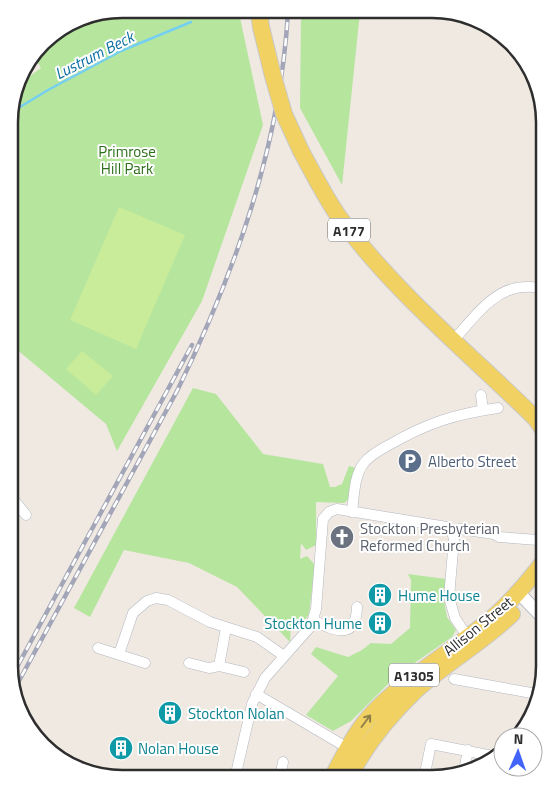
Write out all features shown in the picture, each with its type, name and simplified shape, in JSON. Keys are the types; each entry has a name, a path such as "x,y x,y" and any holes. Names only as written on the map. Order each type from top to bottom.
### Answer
{"main road":[{"name":"A177","path":"260,20 284,114 301,151 338,216 410,300 535,418"},
{"name":"Allison Street","path":"339,770 354,751 417,690 495,630 522,596 535,575"},
{"name":"Allison Street","path":"350,770 354,751 369,717 406,681 535,586"}],"street":[{"path":"453,341 493,298 506,290 525,286 536,288"},
{"path":"481,395 484,410"},
{"path":"352,512 358,478 363,463 374,453 413,431 438,421 464,413 498,408"},
{"path":"17,504 26,515"},
{"path":"237,770 256,694 265,678 311,626 316,609 323,519 329,512 337,510 447,527 452,532 454,540 449,598 455,618 468,636"},
{"path":"452,532 460,529 494,534 499,537 535,540"},
{"path":"522,596 535,609"},
{"path":"119,654 132,613 146,601 156,598 168,600 210,622 257,636 284,656"},
{"path":"313,620 331,630 343,631 351,627 357,618 357,607"},
{"path":"219,666 226,628"},
{"path":"98,648 145,663"},
{"path":"190,663 209,668 219,666 244,672"},
{"path":"454,679 532,693"},
{"path":"256,694 354,751"},
{"path":"426,770 431,744 486,754"},
{"path":"465,764 468,750"},
{"path":"282,770 283,762"}],"green space":[{"name":"Primrose Hill Park","path":"240,18 263,125 202,301 117,451 106,424 17,350 18,108 26,78 41,68 37,61 53,43 81,25 101,19"},
{"path":"301,18 359,18 342,185 300,108"},
{"path":"119,207 185,235 136,349 70,320"},
{"path":"82,351 113,376 96,395 66,369"},
{"path":"193,388 216,394 263,454 323,464 330,487 342,484 349,466 356,468 348,500 344,503 316,502 316,545 306,550 301,543 300,559 307,556 315,565 309,614 302,625 291,626 290,642 237,587 189,563 124,550 90,617 74,608"},
{"path":"408,574 446,579 444,600 447,617 456,630 452,637 397,675 351,721 333,731 306,715 338,676 311,654 316,647 348,657 371,643 391,644 410,628 411,580"}],"waterway":[{"name":"Lustrum Beck","path":"18,108 121,51 191,22"}],"railway":[{"path":"19,681 177,391 218,300 252,207 265,159 276,111 287,18"},
{"path":"17,667 192,345"}],"place":[{"name":"Alberto Street","path":"410,461"},
{"name":"Stockton Presbyterian Reformed Church","path":"342,537"},
{"name":"Hume House","path":"380,595"},
{"name":"Stockton Hume","path":"380,623"},
{"name":"Stockton Nolan","path":"170,713"},
{"name":"Nolan House","path":"121,748"}]}
